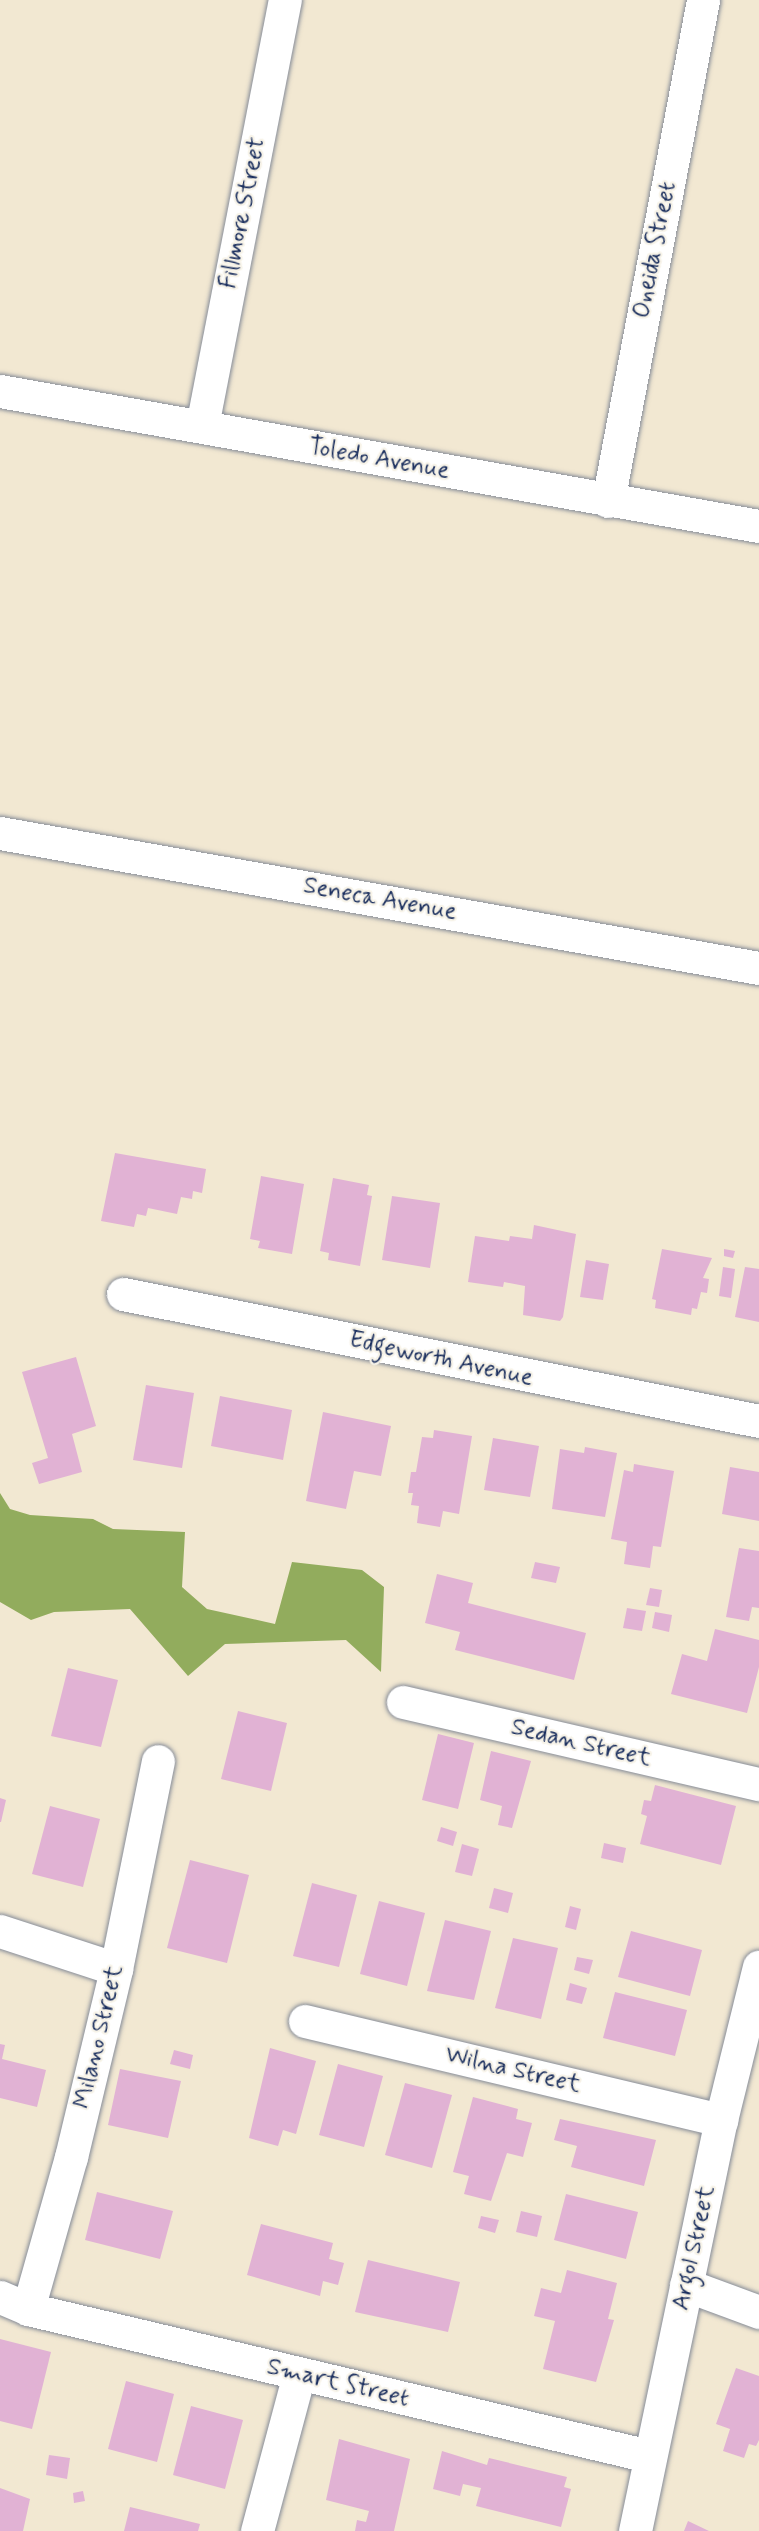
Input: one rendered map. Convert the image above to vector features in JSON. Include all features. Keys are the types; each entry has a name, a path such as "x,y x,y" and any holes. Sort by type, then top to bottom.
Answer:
{"street":[{"name":"Fillmore Street","path":"202,426 285,0"},
{"name":"Oneida Street","path":"608,501 703,0"},
{"name":"Toledo Avenue","path":"0,391 608,501 759,526"},
{"name":"Seneca Avenue","path":"0,833 759,968"},
{"name":"Edgeworth Avenue","path":"123,1294 759,1421"},
{"name":"Sedan Street","path":"403,1702 759,1784"},
{"name":"Milano Street","path":"14,2303 71,2157 116,1969 158,1761"},
{"path":"0,1931 116,1969"},
{"name":"Argol Street","path":"635,2531 721,2120 759,1967"},
{"name":"Wilna Street","path":"305,2020 721,2120"},
{"path":"686,2285 759,2312"},
{"name":"Smart Street","path":"14,2303 299,2374 649,2456"},
{"path":"257,2531 299,2374"}],"green space":[{"path":"0,1493 10,1509 30,1515 93,1519 113,1529 185,1532 182,1587 207,1609 275,1624 292,1562 362,1570 384,1587 381,1672 346,1640 225,1644 188,1676 130,1609 54,1612 31,1620 0,1602"}],"building":[{"path":"115,1153 206,1169 202,1193 193,1191 192,1199 181,1197 177,1214 148,1208 146,1216 137,1214 134,1227 101,1221"},
{"path":"261,1176 304,1184 292,1254 258,1248 260,1241 250,1239"},
{"path":"333,1178 369,1185 367,1195 372,1196 360,1266 328,1260 329,1253 320,1251"},
{"path":"392,1196 440,1203 430,1268 382,1260"},
{"path":"534,1225 576,1234 563,1317 560,1321 523,1315 525,1286 504,1282 503,1287 468,1282 475,1236 509,1241 510,1236 532,1239"},
{"path":"662,1249 712,1258 703,1278 709,1279 707,1293 701,1292 697,1309 692,1308 691,1315 655,1308 656,1300 652,1299"},
{"path":"724,1249 735,1251 733,1258 724,1256"},
{"path":"586,1260 609,1264 603,1300 580,1297"},
{"path":"723,1267 735,1269 731,1298 719,1296"},
{"path":"745,1267 759,1269 759,1322 735,1317"},
{"path":"76,1357 96,1426 72,1434 82,1472 39,1484 32,1463 48,1458 22,1372"},
{"path":"146,1385 194,1393 182,1468 133,1460"},
{"path":"220,1396 292,1410 283,1460 211,1446"},
{"path":"323,1412 391,1426 381,1476 354,1471 346,1509 306,1501"},
{"path":"434,1430 472,1436 459,1514 443,1511 440,1527 417,1523 419,1506 411,1505 413,1493 408,1493 411,1472 416,1472 422,1437 433,1438"},
{"path":"493,1438 539,1446 530,1497 484,1490"},
{"path":"585,1447 617,1453 605,1517 552,1509 560,1449 584,1453"},
{"path":"634,1464 674,1471 661,1547 653,1546 650,1568 624,1564 627,1542 611,1539 624,1470 633,1472"},
{"path":"730,1467 759,1472 759,1521 722,1514"},
{"path":"739,1548 759,1551 759,1608 752,1607 749,1621 726,1617"},
{"path":"535,1562 560,1567 556,1583 531,1578"},
{"path":"437,1574 473,1583 468,1603 586,1633 574,1680 455,1650 460,1632 425,1623"},
{"path":"650,1588 662,1590 659,1607 646,1605"},
{"path":"627,1608 646,1611 642,1631 623,1628"},
{"path":"655,1612 672,1615 669,1632 652,1628"},
{"path":"715,1629 759,1640 759,1667 747,1713 671,1694 682,1654 707,1661"},
{"path":"68,1668 118,1680 101,1747 51,1736"},
{"path":"238,1711 287,1723 271,1791 221,1779"},
{"path":"438,1734 474,1743 458,1809 422,1800"},
{"path":"491,1751 531,1761 512,1828 498,1825 502,1806 480,1800"},
{"path":"655,1785 736,1806 721,1865 640,1844 647,1816 641,1814 644,1800 651,1801"},
{"path":"0,1798 6,1800 1,1822 0,1822"},
{"path":"50,1806 100,1819 83,1887 32,1874"},
{"path":"441,1827 457,1832 453,1846 437,1841"},
{"path":"604,1843 626,1848 623,1863 601,1858"},
{"path":"462,1844 479,1849 472,1876 455,1872"},
{"path":"190,1860 249,1875 227,1963 167,1948"},
{"path":"312,1883 357,1895 339,1967 293,1956"},
{"path":"494,1888 513,1893 508,1913 489,1908"},
{"path":"379,1901 425,1913 407,1986 360,1974"},
{"path":"570,1906 581,1909 576,1930 565,1927"},
{"path":"445,1920 491,1931 474,2000 427,1991"},
{"path":"631,1931 702,1950 690,1996 618,1977"},
{"path":"513,1938 558,1948 541,2019 495,2008"},
{"path":"577,1957 593,1960 589,1974 574,1970"},
{"path":"570,1983 587,1988 582,2004 566,2000"},
{"path":"615,1992 687,2010 675,2056 603,2038"},
{"path":"0,2044 5,2045 2,2059 46,2070 37,2107 0,2098"},
{"path":"270,2048 316,2061 296,2134 283,2130 278,2146 249,2138"},
{"path":"174,2050 193,2055 190,2069 170,2064"},
{"path":"338,2064 383,2076 364,2147 319,2135"},
{"path":"120,2069 181,2081 168,2138 108,2125"},
{"path":"405,2083 452,2095 432,2168 385,2155"},
{"path":"473,2097 518,2109 516,2119 532,2123 523,2157 507,2153 491,2201 464,2194 469,2176 453,2172"},
{"path":"560,2119 656,2140 644,2186 571,2167 577,2146 554,2140"},
{"path":"97,2192 173,2211 160,2259 85,2240"},
{"path":"566,2194 638,2212 626,2259 554,2240"},
{"path":"521,2211 542,2216 537,2237 516,2232"},
{"path":"481,2216 499,2220 495,2233 478,2228"},
{"path":"261,2224 333,2243 329,2259 344,2263 338,2285 323,2281 320,2296 247,2275"},
{"path":"368,2260 460,2282 448,2332 355,2312"},
{"path":"567,2270 617,2283 608,2319 614,2320 596,2382 543,2369 555,2321 534,2316 541,2288 561,2293"},
{"path":"0,2339 51,2352 32,2429 0,2421"},
{"path":"736,2368 759,2376 759,2440 756,2446 749,2444 744,2458 723,2451 730,2429 716,2424"},
{"path":"126,2381 174,2394 157,2462 108,2449"},
{"path":"191,2406 243,2420 225,2489 173,2475"},
{"path":"339,2439 410,2459 394,2531 355,2531 357,2520 366,2522 369,2511 326,2500"},
{"path":"442,2451 487,2465 489,2458 567,2477 564,2487 571,2489 561,2527 476,2506 481,2488 463,2484 460,2496 433,2489"},
{"path":"49,2455 70,2458 67,2479 46,2475"},
{"path":"0,2488 30,2499 23,2531 0,2531"},
{"path":"83,2491 85,2501 74,2503 73,2493"},
{"path":"130,2507 200,2524 198,2531 124,2531"},
{"path":"688,2521 709,2531 684,2531"}]}
